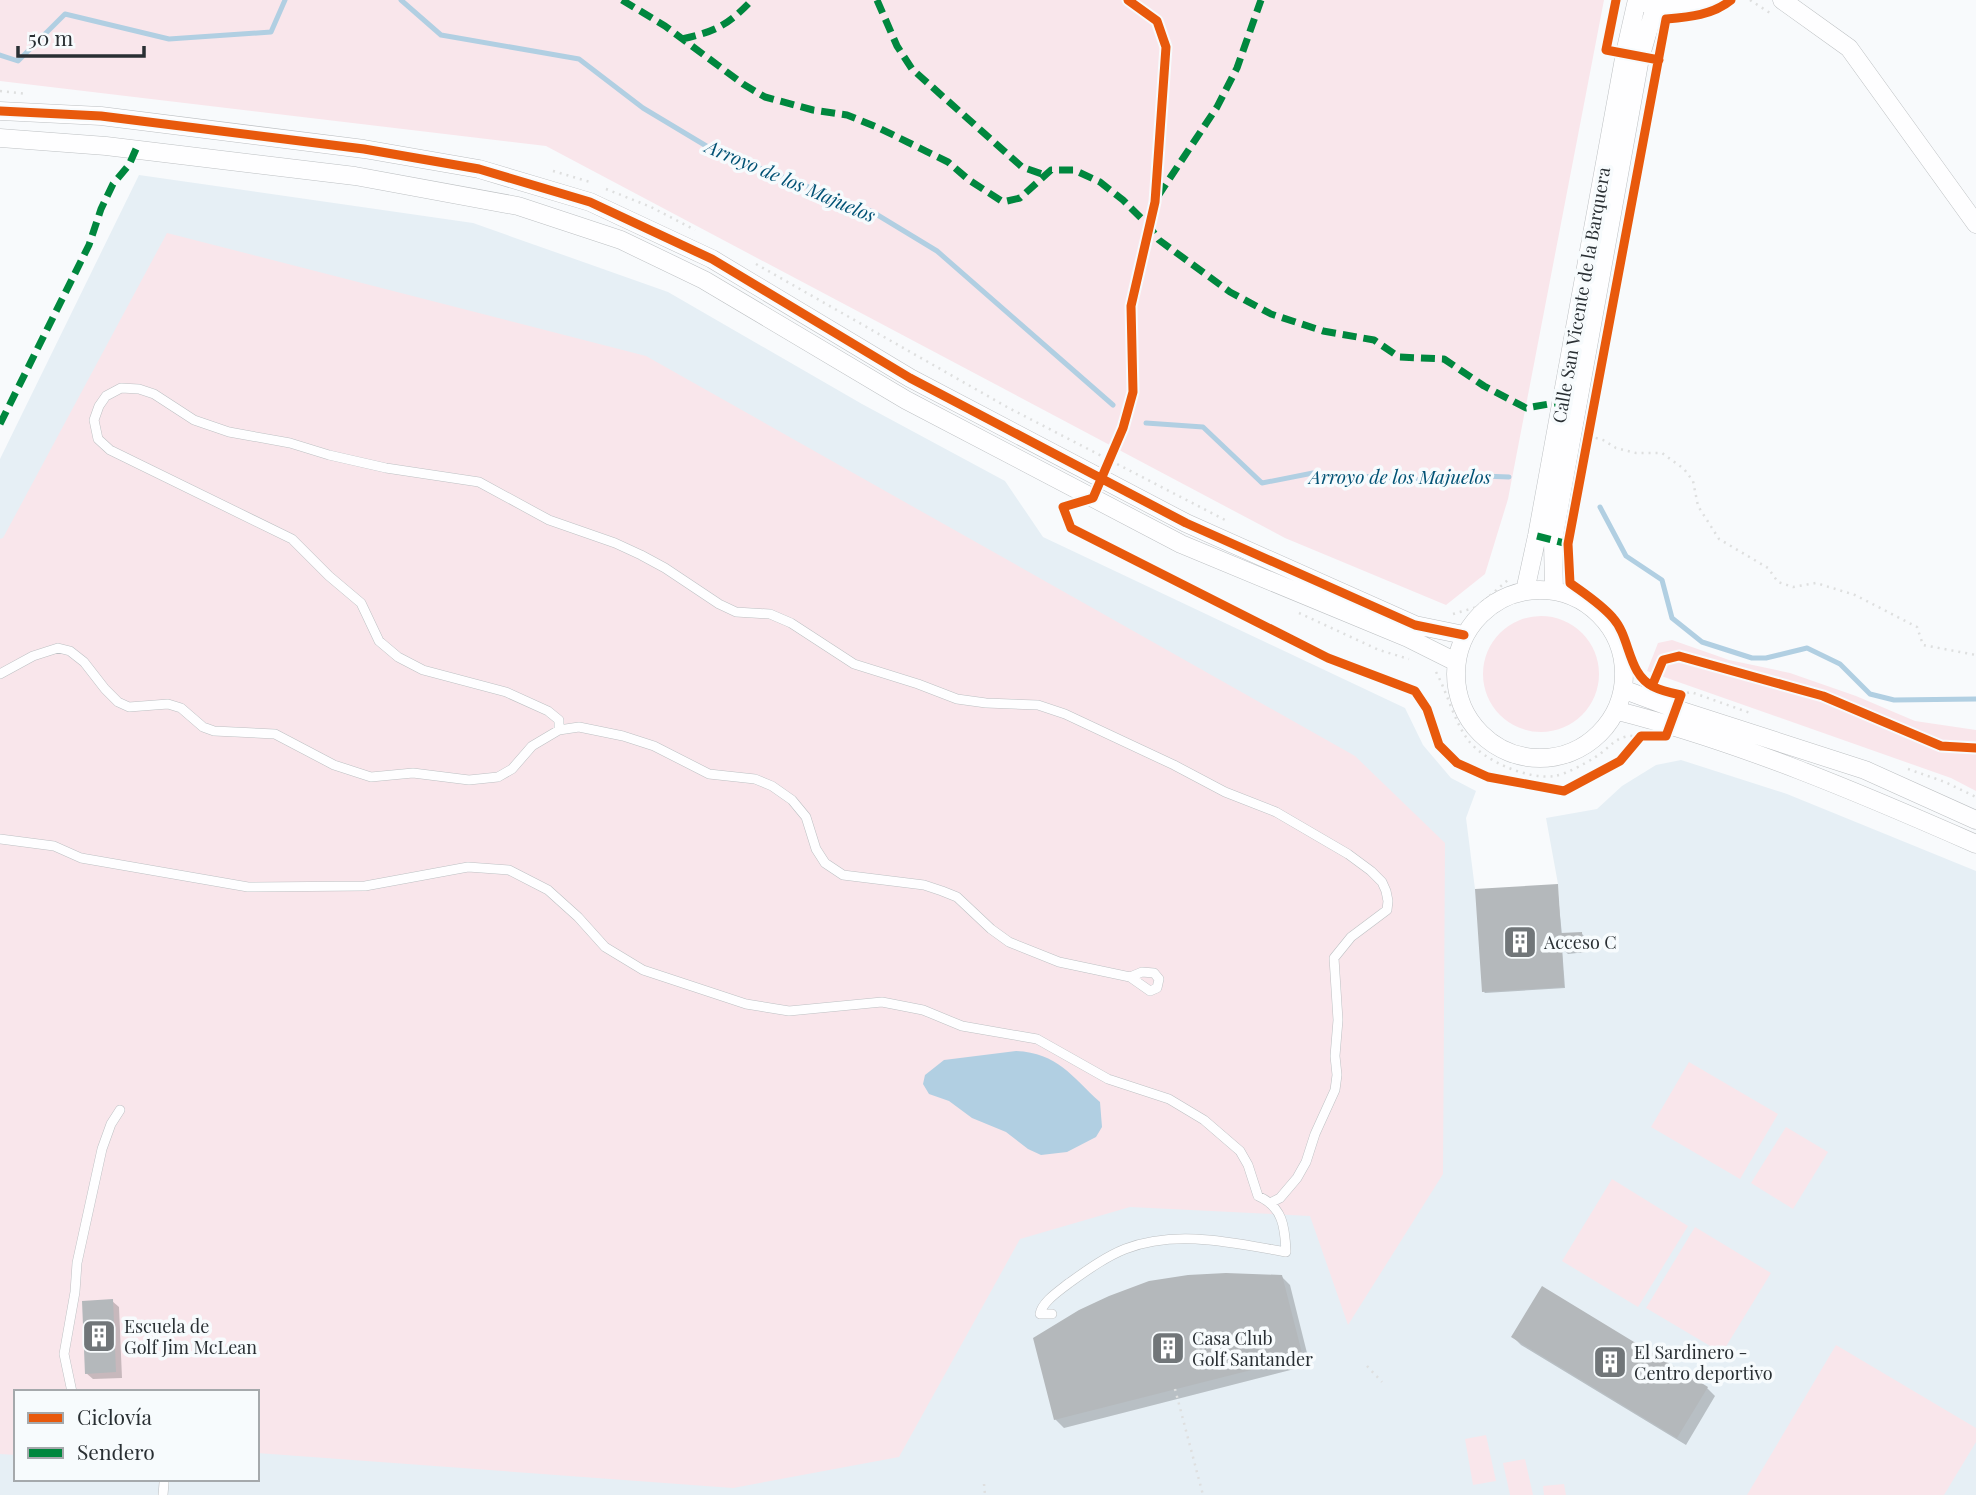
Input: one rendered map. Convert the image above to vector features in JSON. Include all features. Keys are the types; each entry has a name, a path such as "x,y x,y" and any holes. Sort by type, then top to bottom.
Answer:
{"street":[{"path":"1637,0 1655,7 1688,9 1717,0"},
{"name":"Calle San Vicente de la Barquera","path":"1525,591 1637,0"},
{"path":"1782,0 1849,48 1976,224"},
{"name":"Calle San Vicente de la Barquera","path":"1562,587 1553,541 1640,58 1655,7"},
{"path":"0,111 101,116 365,149 479,169 590,202 712,259 910,378 1186,523 1415,625 1464,635"},
{"path":"0,138 116,147 355,176 518,206 621,240 704,281 906,400 1181,544 1408,638 1456,662"},
{"path":"1562,587 1589,604 1612,627 1625,661 1625,690 1618,711 1604,731 1575,752 1541,760 1524,758 1499,749 1474,729 1459,701 1456,662 1464,635 1477,617 1499,600 1525,591 1562,587"},
{"path":"1625,690 1865,770 1976,820"},
{"path":"1618,711 1670,724 1859,794 1976,844"}],"lane":[{"path":"559,730 559,720 548,711 479,683 423,670 398,656 379,641 361,603 292,539 110,450 98,439 94,420 106,396 121,388 139,389 154,394 194,420 229,432 290,443 386,468 479,482 549,520 641,555 736,612 770,614 791,623 854,664 957,699 1038,705 1065,714 1204,782 1276,812 1348,854 1382,882 1388,901 1387,910 1351,937 1335,958 1338,1001 1335,1056 1338,1075 1335,1090 1297,1178 1280,1198 1272,1202"},
{"path":"0,674 46,650 58,648 70,651 84,662 105,690 118,702 129,707 167,704 181,708 203,727 214,731 275,734 334,765 371,777 413,774 469,780 498,777 512,769 532,746 559,730 579,727 623,736 654,746 709,774 755,779 772,786 792,800 806,817 816,849 825,863 843,875 925,885 942,891 957,897 1009,942 1059,962 1130,977"},
{"path":"0,839 54,846 81,858 248,887 365,886 468,867 509,870 548,890 578,917 605,947 643,970 746,1004 789,1011 882,1002 923,1010 962,1027 1037,1039 1108,1079 1169,1099 1204,1120 1240,1151 1248,1165 1258,1196 1272,1202 1284,1227 1286,1252 1225,1241 1193,1239 1158,1241 1124,1250 1090,1268 1056,1293 1041,1309 1041,1314 1052,1314"},
{"path":"72,1390 64,1354 75,1292 77,1263 102,1150 111,1124 120,1110"},
{"path":"163,1495 164,1483"}],"path":[{"path":"1649,113 1662,46"},
{"path":"1588,436 1636,453 1662,453 1684,469 1693,481 1698,506 1719,539 1768,568 1778,582 1793,586 1816,583 1855,595 1917,627 1923,645 1976,655"},
{"path":"1562,587 1594,600 1614,619 1626,640 1634,667 1643,677"},
{"path":"1296,612 1379,650 1412,660"},
{"path":"1652,686 1663,660 1679,656 1823,696 1941,746 1976,748"},
{"path":"1432,666 1468,739 1479,752 1522,773 1555,776 1594,758 1626,735 1640,736 1620,761 1564,790 1527,784"},
{"path":"1367,1366 1382,1382"},
{"path":"1175,1389 1203,1495"},
{"path":"984,1484 985,1495"}],"shaded area":[{"path":"0,0 1604,0 1508,499 1485,574 1446,605 1285,538 546,146 0,81"},
{"path":"139,175 473,223 668,292 862,404 1005,481 1043,537 1405,708 1423,745 1451,778 1476,791 1466,818 1475,889 1560,918 1558,884 1546,818 1597,809 1622,786 1656,765 1681,760 1787,794 1976,871 1976,1495 0,1495 0,459"},
{"path":"167,233 646,356 1355,756 1445,843 1443,1174 1348,1325 1310,1216 1130,1207 1020,1239 899,1457 733,1488 259,1453 259,1390 14,1390 14,1455 0,1454 0,539 3,538"},
{"path":"1541,616 1563,620 1582,633 1595,652 1599,674 1595,696 1582,715 1563,728 1541,732 1519,728 1500,715 1487,696 1483,674 1487,652 1500,633 1519,620"},
{"path":"1672,640 1729,660 1790,673 1856,696 1915,721 1976,730 1976,791 1951,778 1647,671 1658,643"},
{"path":"1689,1062 1778,1114 1740,1179 1651,1127"},
{"path":"1786,1127 1828,1152 1793,1209 1751,1183"},
{"path":"1612,1179 1688,1226 1638,1307 1562,1261"},
{"path":"1695,1227 1771,1273 1722,1353 1646,1308"},
{"path":"1836,1345 1976,1428 1976,1442 1944,1495 1747,1495"},
{"path":"1486,1435 1496,1481 1473,1485 1465,1439"},
{"path":"1525,1459 1533,1495 1510,1495 1503,1463"},
{"path":"1564,1484 1566,1495 1544,1495 1543,1486"}],"water":[{"path":"1016,1051 1043,1056 1063,1067 1100,1102 1102,1127 1096,1137 1067,1152 1041,1155 1028,1149 1006,1132 972,1118 949,1101 929,1094 923,1084 925,1075 944,1060"}],"building":[{"name":"Acceso C","path":"1558,884 1561,933 1582,932 1583,949 1562,951 1564,987 1482,992 1475,889"},
{"name":"Casa Club Golf Santander","path":"1226,1273 1282,1275 1303,1357 1054,1420 1033,1338 1079,1310 1149,1281"},
{"name":"El Sardinero - Centro deportivo","path":"1542,1286 1708,1387 1677,1438 1511,1337"},
{"name":"Escuela de Golf Jim McLean","path":"113,1299 116,1372 85,1374 82,1301"}],"waterway":[{"name":"Arroyo de los Majuelos","path":"0,55 18,61 65,14 169,39 271,32 285,0"},
{"name":"Arroyo de los Majuelos","path":"401,0 441,35 579,59 643,108 713,150 871,211 937,251 1113,405"},
{"name":"Arroyo de los Majuelos","path":"1146,423 1203,427 1262,483 1313,473 1420,480 1456,475 1509,477"},
{"name":"Arroyo de los Majuelos","path":"1600,507 1626,556 1662,580 1672,618 1702,642 1752,658 1766,658 1807,648 1840,664 1870,694 1894,700 1976,699"}],"marked path":[{"path":"622,0 665,26 743,84 765,97 813,110 847,115 879,128 948,162 969,180 1003,202 1020,198 1051,170 1074,170 1100,182 1123,200 1159,240 1230,292 1271,314 1323,331 1374,340 1399,357 1444,359 1484,386 1526,408 1561,402"},
{"path":"682,39 720,26 752,0"},
{"path":"877,0 897,46 912,69 1022,167 1045,175"},
{"path":"1158,196 1217,107 1237,68 1261,0"},
{"path":"0,424 89,245 113,184 129,165 136,149"},
{"path":"1537,536 1568,544"}],"cycle path":[{"path":"1128,0 1157,21 1166,47 1155,202 1131,306 1133,392 1123,428 1093,498 1063,507 1071,528 1328,658 1415,691 1427,709 1439,745 1457,763 1488,777 1564,791 1620,761 1641,736 1666,736 1681,695 1667,692 1645,681 1634,665 1619,626 1613,618 1570,583 1568,544 1666,19 1709,12 1731,0"},
{"path":"1616,0 1606,50 1659,60"},
{"path":"0,111 101,116 364,149 479,169 590,202 712,259 910,378 1186,523 1415,625 1464,635"},
{"path":"1652,686 1663,660 1679,656 1823,696 1941,746 1976,748"}],"place":[{"name":"Acceso C","path":"1520,942"},
{"name":"Escuela de Golf Jim McLean","path":"99,1336"},
{"name":"Casa Club Golf Santander","path":"1168,1348"},
{"name":"El Sardinero - Centro deportivo","path":"1610,1362"}]}
